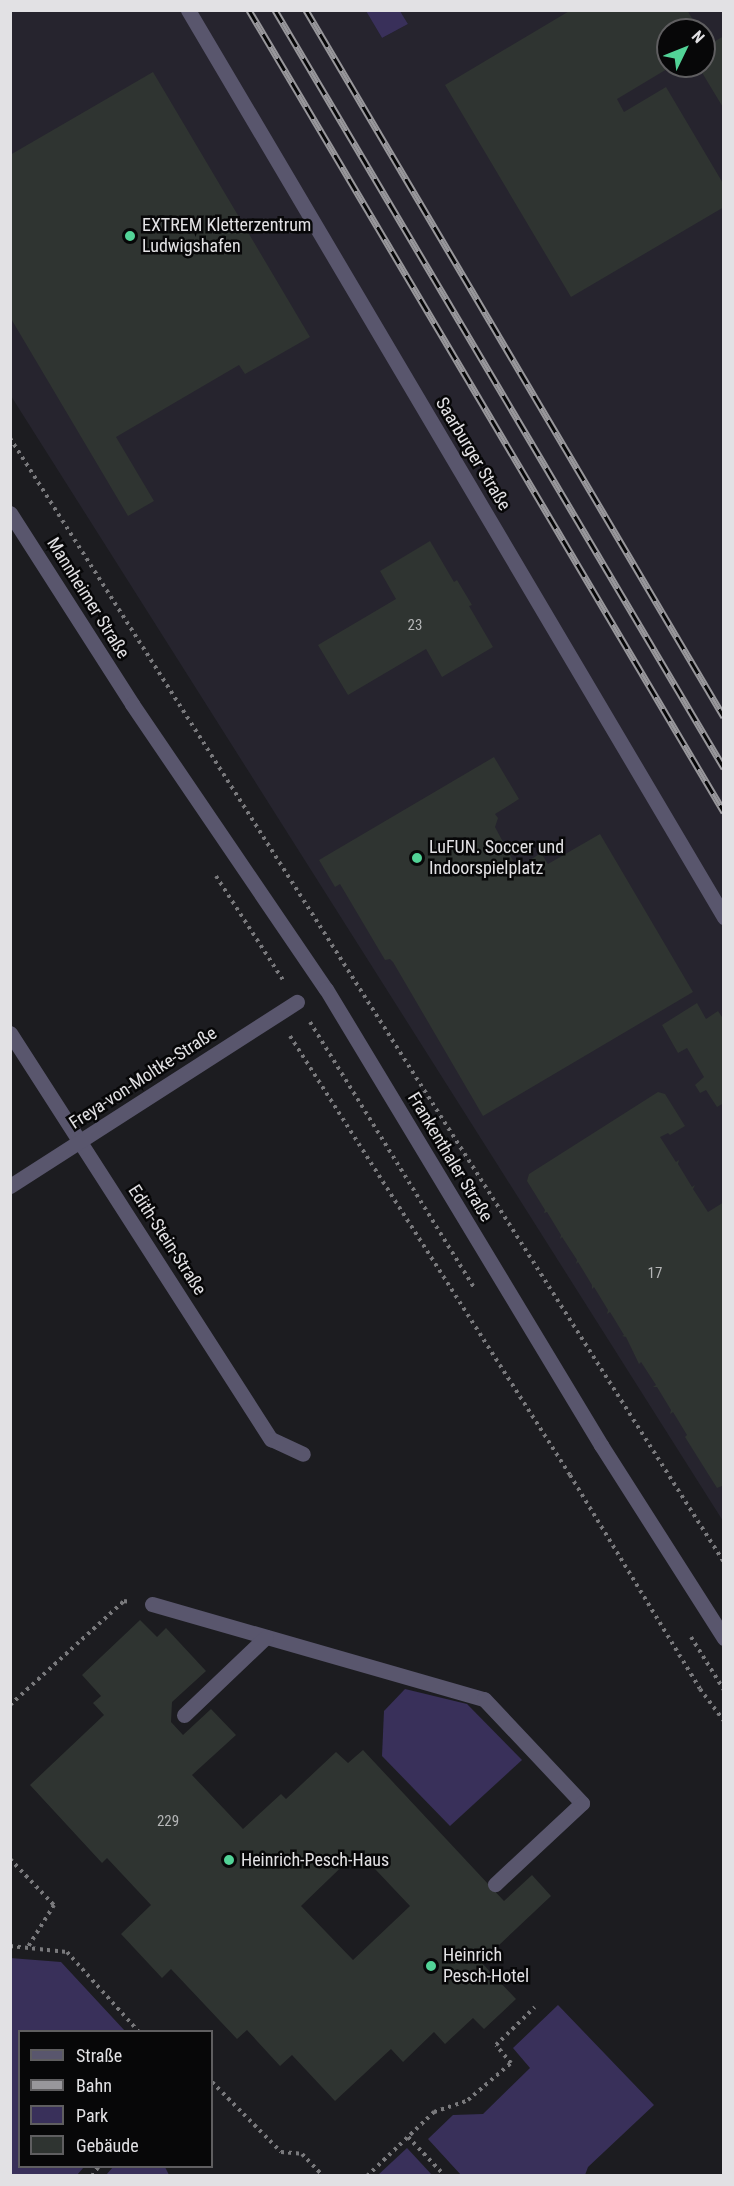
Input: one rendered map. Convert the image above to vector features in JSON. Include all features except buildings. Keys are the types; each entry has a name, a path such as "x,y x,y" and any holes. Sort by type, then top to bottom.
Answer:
{"street":[{"name":"Saarburger Straße","path":"188,10 723,917"},
{"name":"Mannheimer Straße","path":"10,513 132,704"},
{"name":"Frankenthaler Straße","path":"132,704 326,989 602,1445 723,1638"},
{"name":"Freya-von-Moltke-Straße","path":"10,1186 297,1002"},
{"name":"Edith-Stein-Straße","path":"10,1033 271,1439 303,1454"},
{"path":"152,1604 484,1699 582,1803 495,1884"},
{"path":"184,1715 267,1637"}],"path":[{"path":"10,438 723,1562"},
{"path":"297,1002 286,1030 570,1475 700,1689 723,1722"},
{"path":"10,1705 124,1601 152,1604"},
{"path":"10,1859 54,1905 28,1947"},
{"path":"10,1946 67,1952 138,2030"},
{"path":"368,2175 435,2112 468,2100 511,2062 495,2045 535,2007"},
{"path":"213,2083 281,2152 302,2154 323,2175"},
{"path":"408,2137 445,2175"}],"shaded area":[{"path":"11,11 366,11 382,38 408,24 400,11 723,11 723,1521 11,396"}],"green space":[{"path":"366,11 400,11 408,24 382,38"},
{"path":"405,1689 467,1704 522,1760 450,1826 382,1756 384,1711"},
{"path":"10,1958 61,1962 124,2030 18,2030 18,2168 83,2168 77,2175 11,2175"},
{"path":"558,2005 654,2105 588,2167 585,2175 461,2175 428,2139 453,2115 483,2114 530,2068 513,2048"},
{"path":"407,2148 432,2175 378,2175"},
{"path":"112,2168 166,2168 169,2175 106,2175"}],"railway":[{"path":"249,10 724,812"},
{"path":"275,10 724,768"},
{"path":"306,10 724,717"}],"place":[{"name":"EXTREM Kletterzentrum Ludwigshafen","path":"130,236"},
{"name":"LuFUN. Soccer und Indoorspielplatz","path":"417,858"},
{"name":"Heinrich-Pesch-Haus","path":"229,1860"},
{"name":"Heinrich Pesch-Hotel","path":"431,1966"}]}
